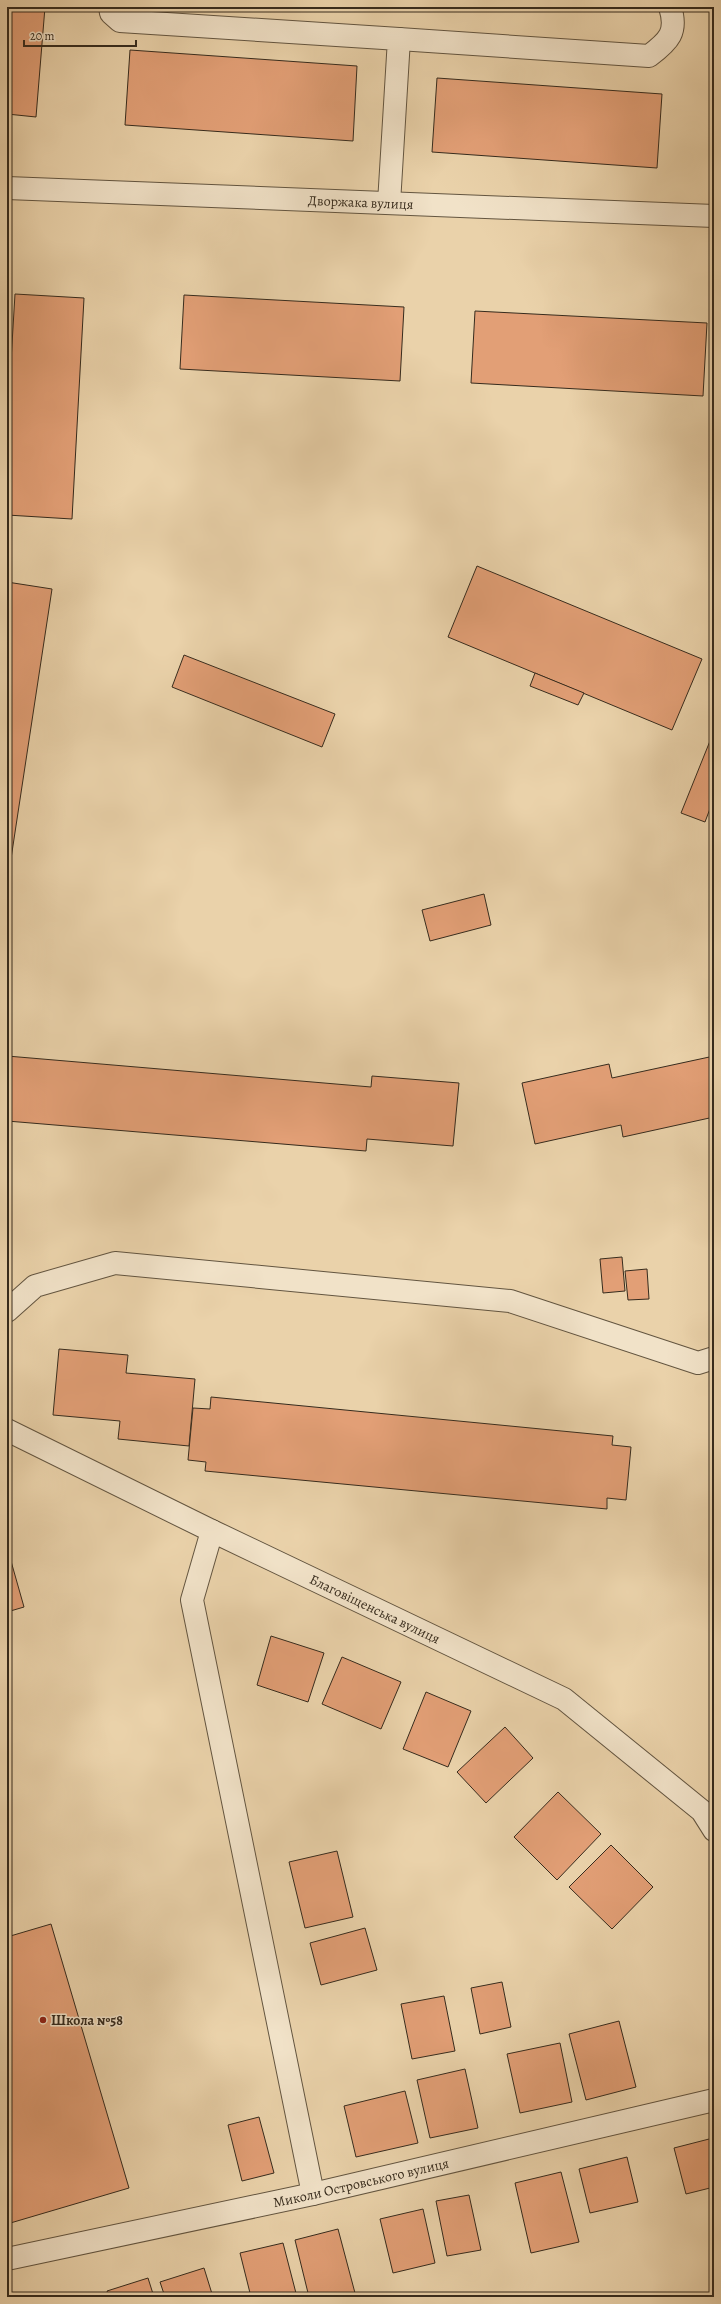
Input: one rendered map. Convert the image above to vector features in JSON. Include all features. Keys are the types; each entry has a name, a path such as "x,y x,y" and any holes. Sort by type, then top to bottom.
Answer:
{"street":[{"path":"110,7 111,13 120,21 649,56 667,42 675,22 670,7"},
{"path":"389,203 399,39"},
{"name":"Дворжака вулиця","path":"7,188 714,216"},
{"path":"7,1312 35,1286 115,1263 510,1301 698,1363 714,1358"},
{"name":"Благовіщенська вулиця","path":"7,1430 212,1531 564,1698 702,1811 714,1830"},
{"path":"212,1531 192,1600 313,2194"},
{"name":"Миколи Островського вулиця","path":"7,2259 313,2194 714,2100"}],"building":[{"path":"7,7 45,7 36,117 7,114"},
{"path":"130,50 357,66 353,141 125,125"},
{"path":"437,78 662,94 657,168 432,152"},
{"path":"15,294 84,298 72,519 7,515 7,428"},
{"path":"184,295 404,307 400,381 180,369"},
{"path":"475,311 707,323 703,396 471,383"},
{"path":"477,566 702,659 672,730 448,637"},
{"path":"7,582 52,589 7,885"},
{"path":"184,655 335,714 322,747 172,687"},
{"path":"535,673 584,693 578,705 530,686"},
{"path":"712,736 714,737 714,798 705,822 681,813"},
{"path":"484,894 491,925 430,941 422,910"},
{"path":"7,1056 371,1087 372,1076 459,1083 453,1146 367,1139 366,1151 7,1121"},
{"path":"714,1056 714,1117 623,1137 621,1125 535,1144 522,1083 609,1064 612,1078"},
{"path":"622,1257 625,1291 603,1293 600,1259"},
{"path":"647,1269 649,1299 628,1300 625,1271"},
{"path":"59,1349 128,1355 126,1373 195,1379 189,1446 118,1439 120,1421 53,1415"},
{"path":"211,1397 613,1436 612,1445 631,1447 626,1500 607,1498 607,1509 205,1471 206,1462 188,1460 193,1408 210,1409"},
{"path":"7,1547 24,1607 7,1612"},
{"path":"271,1636 324,1653 308,1702 257,1685"},
{"path":"342,1657 401,1682 381,1729 322,1704"},
{"path":"426,1692 471,1711 448,1767 403,1749"},
{"path":"505,1727 533,1758 486,1803 457,1772"},
{"path":"558,1792 601,1834 557,1880 514,1837"},
{"path":"611,1845 653,1887 612,1929 569,1887"},
{"path":"337,1851 353,1917 305,1928 289,1862"},
{"path":"7,1888 10,1898 7,1898"},
{"name":"Школа №58","path":"51,1924 129,2188 7,2224 7,2110 9,2110 7,2102 7,1937"},
{"path":"365,1928 377,1970 321,1985 310,1943"},
{"path":"502,1982 511,2027 480,2034 471,1988"},
{"path":"444,1996 455,2051 412,2059 401,2004"},
{"path":"619,2021 636,2087 586,2100 569,2034"},
{"path":"560,2043 572,2102 520,2113 507,2054"},
{"path":"465,2069 478,2128 430,2138 417,2080"},
{"path":"405,2091 418,2143 356,2157 344,2106"},
{"path":"259,2117 274,2173 242,2181 228,2125"},
{"path":"713,2138 714,2187 686,2194 674,2148"},
{"path":"627,2157 638,2202 590,2213 579,2169"},
{"path":"561,2172 579,2242 531,2253 515,2183"},
{"path":"469,2195 481,2250 447,2256 436,2201"},
{"path":"423,2209 435,2263 393,2273 380,2219"},
{"path":"338,2229 355,2293 342,2297 309,2297 295,2240"},
{"path":"283,2243 297,2297 251,2297 240,2253"},
{"path":"204,2268 213,2297 165,2297 160,2282"},
{"path":"148,2278 154,2297 109,2297 107,2291"}],"place":[{"name":"Школа №58","path":"43,2020"}]}
